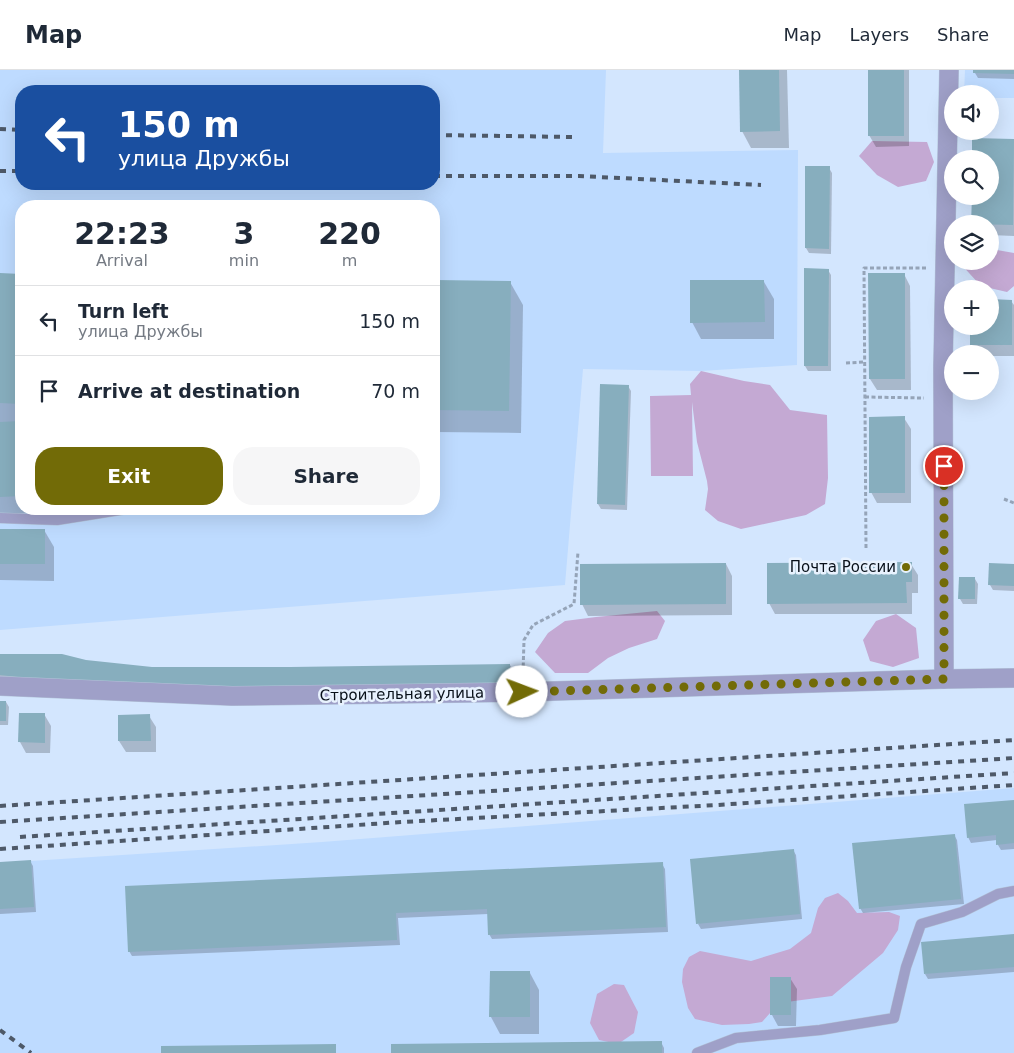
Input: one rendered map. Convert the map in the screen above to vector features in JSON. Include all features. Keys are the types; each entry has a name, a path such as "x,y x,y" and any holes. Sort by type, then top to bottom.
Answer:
{"street":[{"path":"946,215 949,70"},
{"path":"944,345 945,270"},
{"path":"944,400 944,679"},
{"name":"Строительная улица","path":"0,686 232,696 522,692 1014,678"}],"lane":[{"path":"0,518 57,520 88,515"},
{"path":"697,1053 736,1038 820,1030 894,1018 906,967 921,924 962,912 998,894 1014,891"}],"path":[{"path":"866,548 864,268 944,268"},
{"path":"846,363 865,362"},
{"path":"865,397 944,398"},
{"path":"1004,499 1014,503"},
{"path":"522,692 524,640 533,625 574,604 578,552"}],"shaded area":[{"path":"0,70 606,70 603,153 798,150 797,365 701,371 583,369 565,585 0,630"},
{"path":"965,70 1014,70 1014,98 999,98 999,85 964,85"},
{"path":"872,141 927,142 934,162 926,181 898,187 877,175 859,156"},
{"path":"999,250 1014,253 1014,286 1007,292 999,290 999,280 975,280 966,270 999,270"},
{"path":"701,371 770,385 790,410 827,415 828,478 825,504 806,515 741,529 718,521 705,510 708,489 697,442 692,402 693,476 651,476 650,396 691,395 690,384"},
{"path":"657,611 665,621 657,639 629,648 608,658 588,673 555,673 535,652 548,633 565,621"},
{"path":"896,614 916,628 919,658 893,667 870,661 863,640 876,621"},
{"path":"1014,788 1014,1053 0,1053 0,863 322,842"},
{"path":"838,893 848,901 857,913 889,912 900,916 898,930 883,953 832,996 779,1003 762,1022 722,1025 695,1019 688,1008 682,982 683,969 689,957 700,951 751,961 790,949 811,933 818,908 825,898"},
{"path":"614,984 624,985 638,1012 634,1033 618,1044 599,1040 590,1023 597,994"}],"building":[{"path":"739,70 779,70 780,131 740,132"},
{"path":"868,70 904,70 904,136 868,136"},
{"path":"973,70 1014,70 1014,74 973,73"},
{"path":"1014,139 1013,225 999,225 999,215 971,215 972,205 999,205 999,150 972,150 972,140"},
{"path":"805,166 830,166 829,249 805,248"},
{"path":"804,268 829,269 828,366 804,366"},
{"path":"0,273 15,274 15,404 0,403"},
{"path":"868,273 905,273 905,379 869,379"},
{"path":"440,280 511,281 509,411 440,410"},
{"path":"690,280 764,280 765,322 690,323"},
{"path":"999,299 1012,300 1012,345 970,345 970,335 999,335"},
{"path":"600,384 629,385 625,505 597,504"},
{"path":"905,416 905,493 869,493 869,417"},
{"path":"15,421 15,496 0,497 0,422"},
{"path":"0,529 45,529 45,564 0,564"},
{"path":"912,562 912,582 906,582 907,603 767,604 767,563"},
{"path":"726,563 726,604 580,605 580,564"},
{"path":"989,563 1014,564 1014,586 988,585"},
{"path":"959,577 975,577 975,599 958,599"},
{"path":"0,654 62,654 86,660 152,667 510,664 510,687 116,688 0,675"},
{"path":"0,701 6,701 6,721 0,721"},
{"path":"19,713 45,713 45,743 18,742"},
{"path":"150,714 151,741 118,741 118,715"},
{"path":"1014,800 1014,843 996,845 996,835 967,838 964,804"},
{"path":"955,834 961,899 859,909 852,843"},
{"path":"794,849 800,914 696,924 690,859"},
{"path":"31,860 34,907 0,909 0,862"},
{"path":"663,862 666,927 488,935 487,909 396,913 397,940 128,952 125,886"},
{"path":"1014,934 1014,967 924,974 921,942"},
{"path":"490,971 530,971 530,1017 489,1017"},
{"path":"770,977 791,977 791,1015 770,1015"},
{"path":"662,1041 662,1053 391,1053 391,1044"},
{"path":"336,1044 336,1053 161,1053 161,1046"}],"railway":[{"path":"0,129 15,130"},
{"path":"440,135 574,137"},
{"path":"0,171 15,171"},
{"path":"440,176 579,176 761,185"},
{"path":"0,806 1014,740"},
{"path":"0,822 1014,758"},
{"path":"20,837 1014,773"},
{"path":"0,849 402,822 717,805 1014,785"},
{"path":"0,1030 31,1053"}],"place":[{"name":"Почта России","path":"906,567"}],"route":[{"path":"522,692 944,679 944,466"}]}
